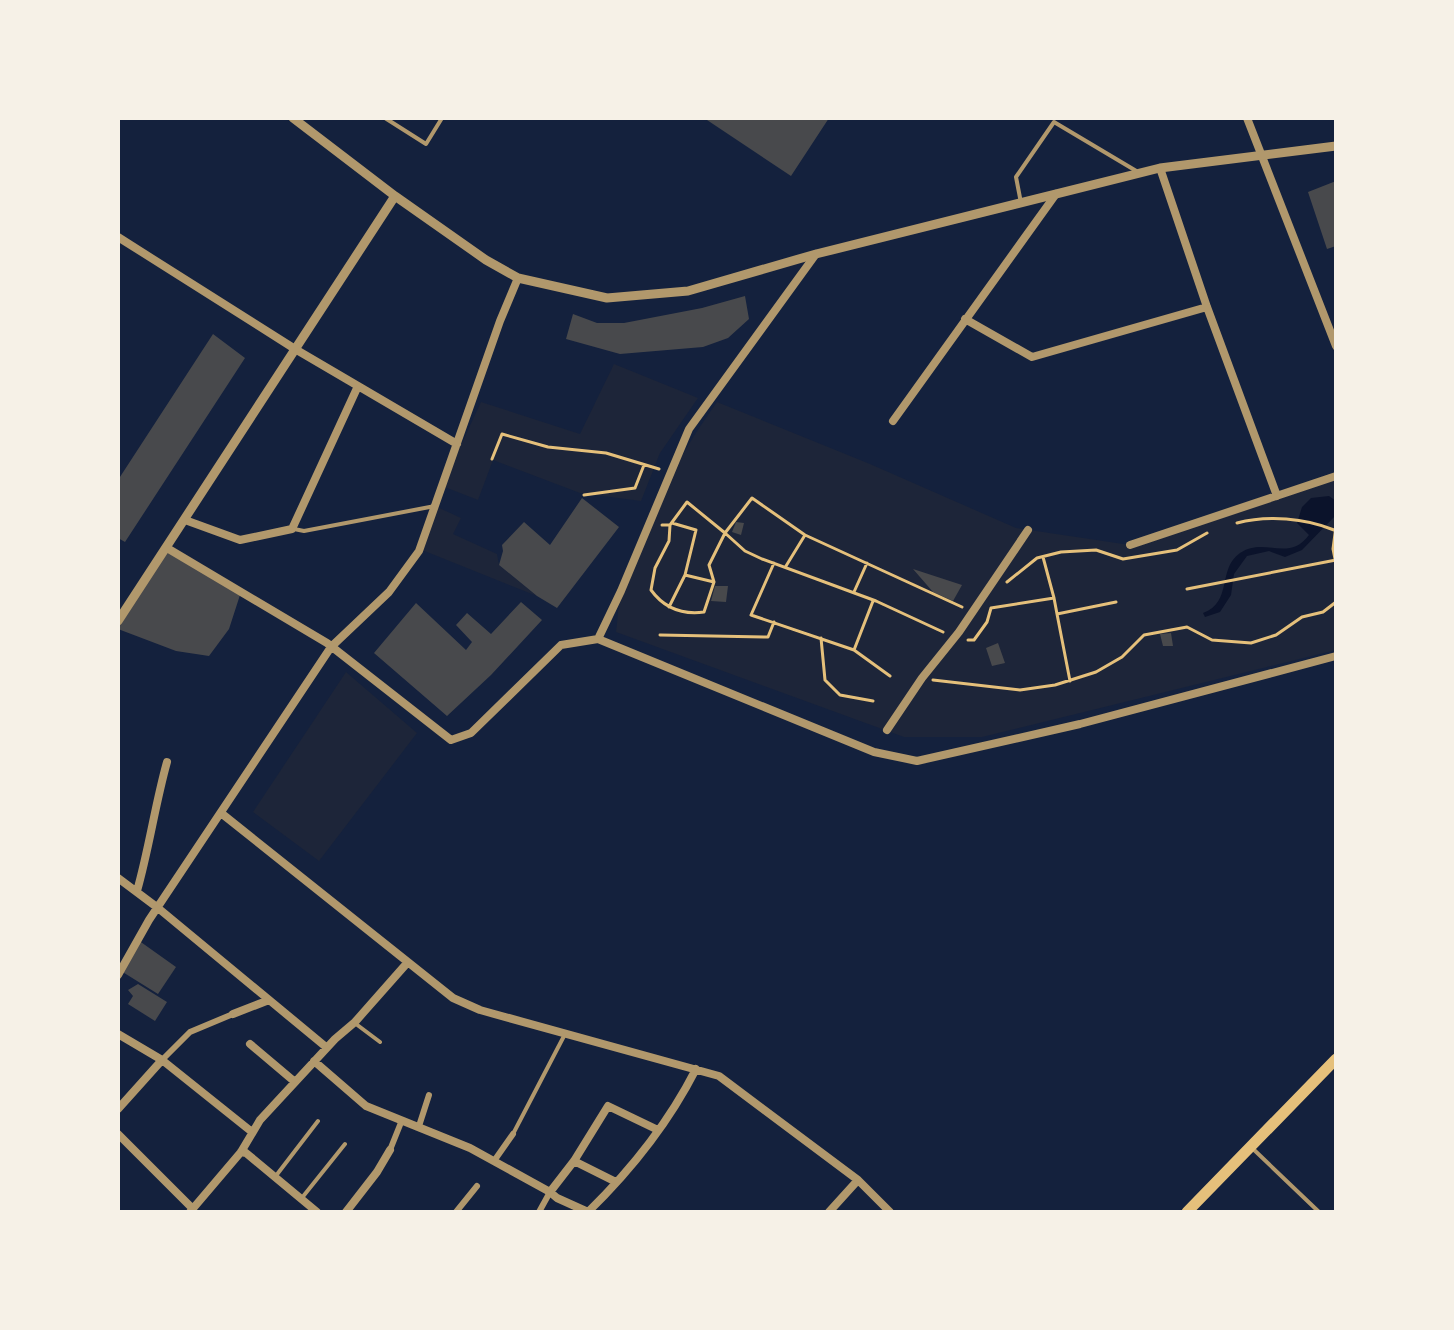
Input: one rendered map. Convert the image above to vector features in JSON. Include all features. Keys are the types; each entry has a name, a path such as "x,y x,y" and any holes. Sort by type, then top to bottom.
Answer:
{"main road":[{"path":"1187,1212 1336,1059"}],"street":[{"path":"1247,118 1336,346"},
{"path":"299,120 395,196 486,260 518,278 607,298 636,298 688,291 816,254 1160,168 1336,146"},
{"path":"1160,168 1207,307 1277,496"},
{"path":"893,421 1056,194"},
{"path":"118,621 395,196"},
{"path":"118,237 295,349 457,444"},
{"path":"598,639 689,429 816,254"},
{"path":"118,975 158,908 331,647 389,592 419,551 518,278"},
{"path":"965,319 1032,357 1207,307"},
{"path":"185,520 240,540 292,529 358,386"},
{"path":"1130,545 1336,476"},
{"path":"887,730 922,678 955,638 1028,530"},
{"path":"167,548 331,647 451,740 471,733 561,645 598,639 874,752 917,761 1080,724 1336,656"},
{"path":"137,891 167,762"},
{"path":"221,813 453,998 480,1010 719,1076 858,1180 890,1212"},
{"path":"118,878 326,1047"},
{"path":"118,1134 191,1210 241,1152 260,1120 408,962"},
{"path":"118,1109 190,1032 269,1000"},
{"path":"118,1034 162,1060 252,1132"},
{"path":"250,1044 295,1082"},
{"path":"314,1061 366,1106 419,1126 494,1161 557,1198 588,1212 658,1130 679,1102 696,1069"},
{"path":"419,1126 429,1095"},
{"path":"539,1212 608,1106 658,1130"},
{"path":"346,1212 377,1172 402,1120"},
{"path":"494,1161 513,1134"},
{"path":"241,1152 317,1212"},
{"path":"574,1161 616,1182"},
{"path":"829,1212 858,1180"},
{"path":"456,1212 477,1186"}],"lane":[{"path":"385,118 426,144 442,118"},
{"path":"1021,203 1016,177 1054,122 1140,173"},
{"path":"292,529 304,531 435,506"},
{"path":"355,1022 380,1042"},
{"path":"513,1134 565,1033"},
{"path":"275,1177 318,1121"},
{"path":"301,1199 345,1144"},
{"path":"1251,1147 1319,1212"}],"path":[{"path":"492,459 502,434 548,447 606,453 668,473"},
{"path":"584,495 635,488 644,464"},
{"path":"973,611 805,535 752,498 725,533 709,565 714,582 704,612 688,614 668,607 661,604 651,590 655,568 669,541 671,524 687,502 725,533 745,551 874,600 958,641 974,640 987,622 991,608 1054,598"},
{"path":"1187,589 1336,561 1335,528 1297,520"},
{"path":"647,525 671,524 696,530 685,575 668,607"},
{"path":"786,568 805,535"},
{"path":"1043,557 1070,681"},
{"path":"774,563 751,615 854,650 890,676"},
{"path":"853,593 867,563"},
{"path":"685,575 714,582"},
{"path":"854,650 874,600"},
{"path":"1057,614 1116,602"},
{"path":"922,678 1020,690 1070,681 1096,672 1122,657 1144,635 1187,627 1212,640 1251,643 1276,635 1302,617 1323,612 1336,602"},
{"path":"660,635 768,637 774,622"},
{"path":"821,638 825,680 840,695 873,701"}],"shaded area":[{"path":"614,364 698,398 660,453 641,501 580,493 493,460 478,500 442,486 481,402 580,434"},
{"path":"717,402 1016,528 1130,545 1336,476 1336,650 982,737 904,737 616,632 621,594 650,516 675,468"},
{"path":"1329,496 1336,501 1336,515 1302,550 1285,557 1269,551 1247,556 1234,574 1231,595 1220,612 1205,617 1203,613 1218,601 1229,568 1240,553 1249,548 1285,549 1301,543 1309,535 1297,523 1302,507 1311,498"},
{"path":"435,506 461,518 453,534 497,554 499,565 537,596 422,550"},
{"path":"346,672 417,733 319,861 253,812"}],"building":[{"path":"704,118 829,118 791,176"},
{"path":"1336,181 1336,246 1327,249 1308,192"},
{"path":"745,296 749,319 728,338 703,347 620,354 566,339 573,314 597,323 624,323"},
{"path":"213,334 245,358 125,542 118,538 118,480"},
{"path":"582,498 619,527 557,608 499,565 502,545 524,522 550,545"},
{"path":"736,522 744,523 741,535 732,532"},
{"path":"167,548 240,595 229,629 209,656 176,651 118,629 118,621"},
{"path":"913,569 962,585 953,601 933,592"},
{"path":"715,586 728,586 726,602 711,601"},
{"path":"521,602 542,620 491,675 447,716 374,653 416,603 466,650 472,642 456,625 467,613 491,634"},
{"path":"1171,633 1173,646 1163,646 1160,634"},
{"path":"998,643 1005,663 992,666 986,648"},
{"path":"138,940 176,967 158,994 121,971"},
{"path":"138,984 167,1002 155,1021 128,1004 133,996 128,990"}]}
